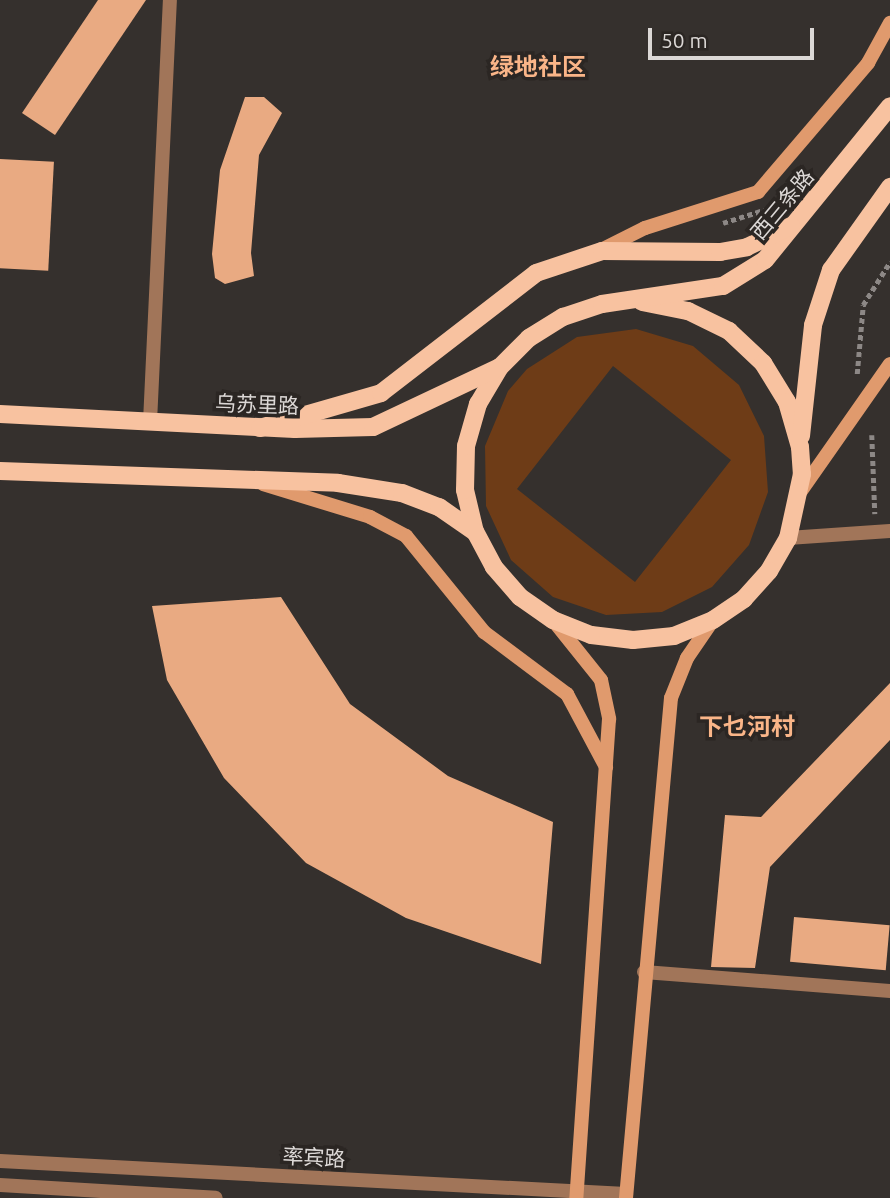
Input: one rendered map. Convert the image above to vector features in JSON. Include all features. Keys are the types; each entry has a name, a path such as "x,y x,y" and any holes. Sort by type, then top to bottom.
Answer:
{"main road":[{"path":"591,255 645,228 716,209 758,192 868,63 890,23"},
{"name":"西三条路","path":"642,302 723,286 765,260 890,106"},
{"path":"800,447 787,402 755,355 729,331 688,310 642,302 602,304 563,317 528,338 500,367 478,404 466,446 465,490 475,532 494,567 520,597 553,620 591,635 633,640 674,636 713,620 744,599 769,571 788,538 800,493 800,447 813,325 831,270 890,187"},
{"path":"260,428 381,393 536,273 602,251 720,253 747,247 797,223"},
{"path":"800,493 890,364"},
{"name":"乌苏里路","path":"0,414 260,428 373,427 500,367"},
{"path":"0,471 338,483 402,493 439,507 475,532"},
{"path":"252,481 370,517 406,536 484,632 567,694 607,770"},
{"path":"553,620 601,680 609,719 577,1195"},
{"path":"626,1196 644,972 671,698 687,658 713,620"}],"street":[{"path":"150,422 170,0"},
{"path":"788,538 890,531"},
{"path":"644,972 890,991"},
{"name":"率宾路","path":"0,1161 626,1196"},
{"path":"0,1185 216,1198"}],"path":[{"path":"856,374 863,306 890,262"},
{"path":"872,435 875,514"}],"shaded area":[{"path":"636,329 693,346 739,385 764,436 768,492 749,545 712,587 662,612 606,615 553,597 511,560 486,506 485,446 508,391 527,369 577,337","holes":["613,366 731,460 635,582 517,489"]}],"building":[{"path":"98,0 146,0 55,135 22,113"},
{"path":"245,97 264,97 282,113 259,155 251,253 254,276 225,284 215,278 212,254 220,170"},
{"path":"0,159 54,162 48,271 0,268"},
{"path":"281,597 350,704 448,776 553,822 541,964 406,918 306,863 224,778 167,680 152,606"},
{"path":"890,683 890,740 770,867 755,968 711,967 725,815 761,817"},
{"path":"794,917 890,925 886,970 790,962"}],"district":[{"name":"绿地社区","path":"538,67"},
{"name":"下乜河村","path":"747,727"}]}
